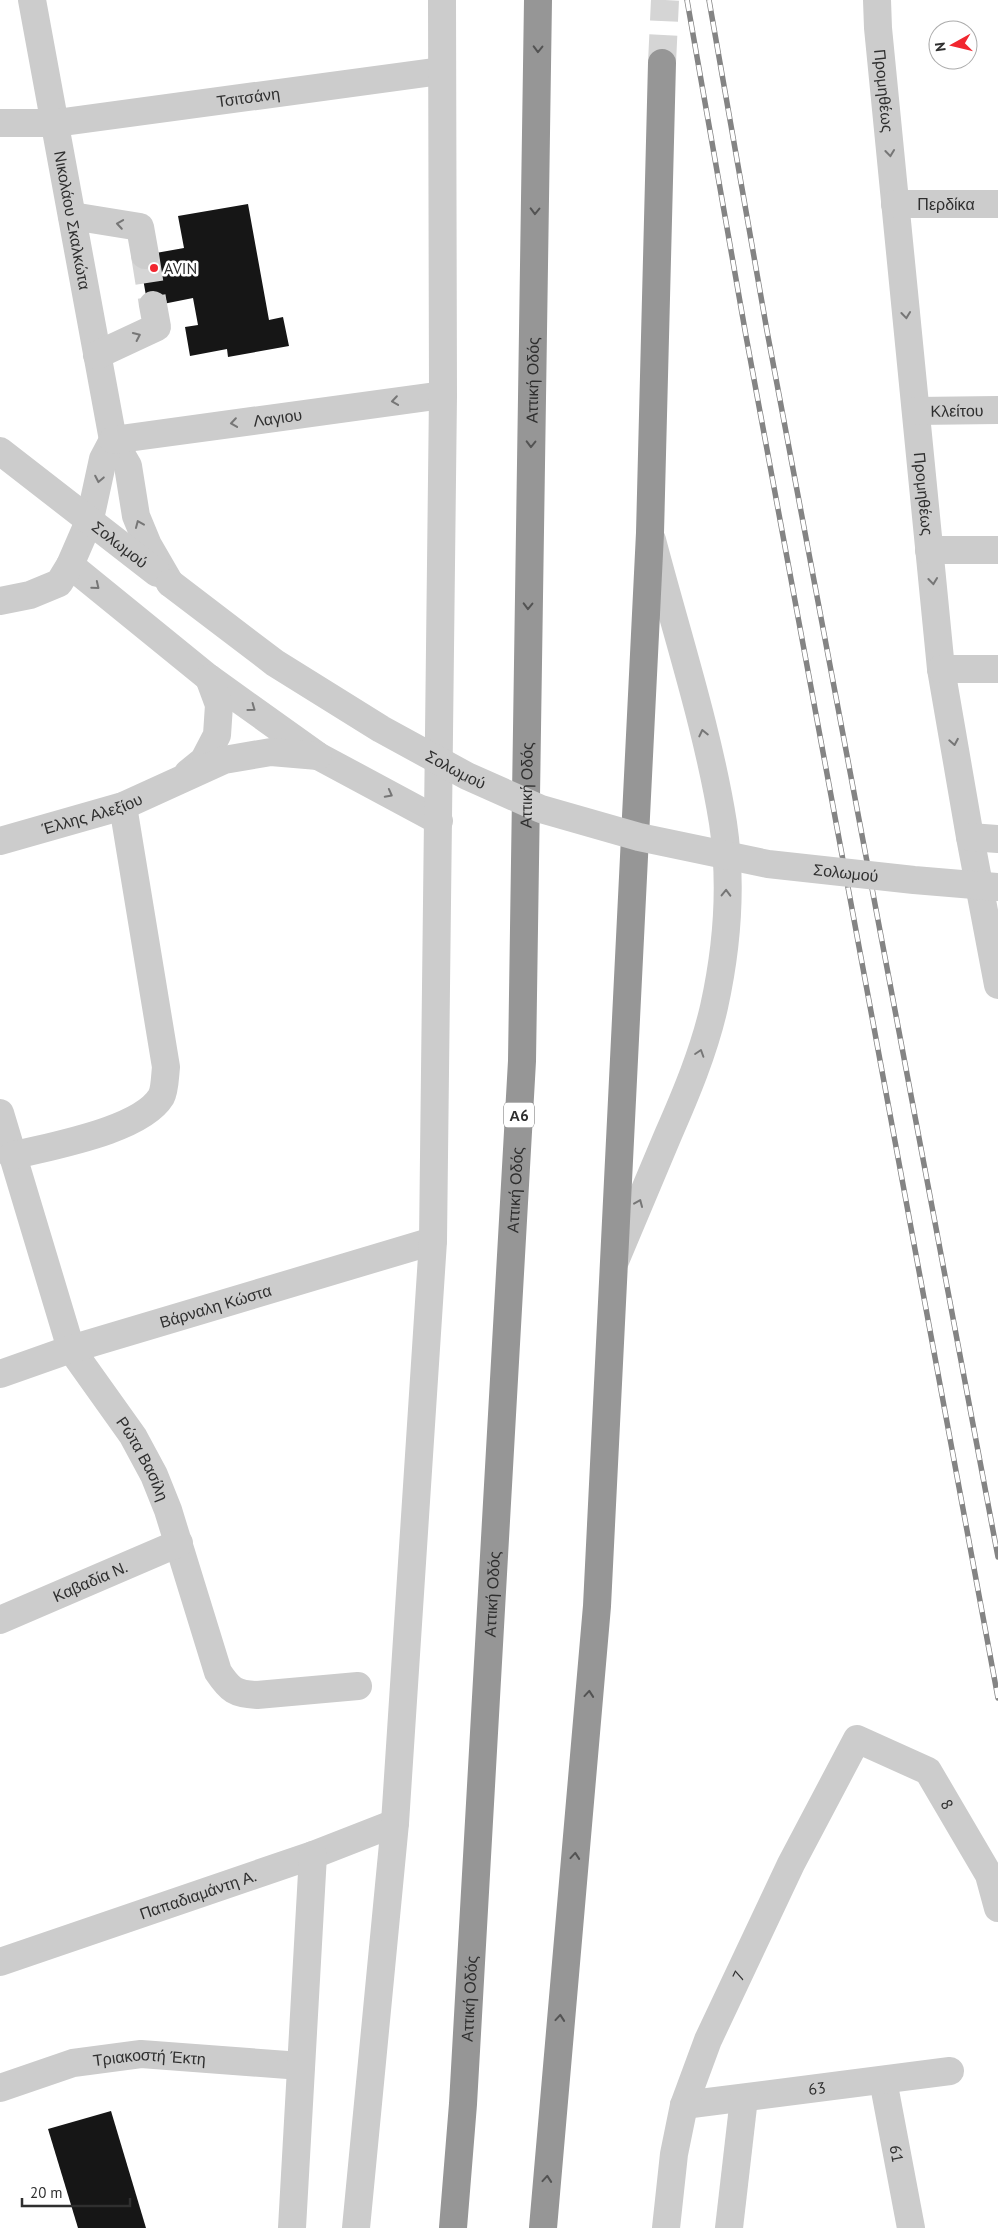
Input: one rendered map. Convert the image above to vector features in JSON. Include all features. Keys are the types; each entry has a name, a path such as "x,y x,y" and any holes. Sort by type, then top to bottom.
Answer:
{"highway":[{"name":"Αττική Οδός","path":"453,2228 463,2094 522,1060 538,0"},
{"path":"543,2228 597,1606 650,533 662,62"}],"street":[{"name":"Νικολάου Σκαλκώτα","path":"32,0 113,440 128,466 136,516 148,545 170,583"},
{"path":"356,2228 395,1823 433,1241 443,395 442,0"},
{"name":"Προμηθέως","path":"877,0 878,28 941,670 970,837 994,943 998,985"},
{"name":"Τσιτσάνη","path":"0,123 56,123 441,71"},
{"name":"Περδίκα","path":"895,204 998,204"},
{"path":"72,216 140,227 145,255"},
{"path":"97,355 157,327 153,305"},
{"name":"Λαγιου","path":"113,440 443,395"},
{"name":"Κλείτου","path":"916,412 998,410"},
{"path":"0,601 30,595 58,583 70,565 90,520 103,459 113,440"},
{"name":"Σολωμού","path":"0,451 275,663 381,729 467,776 541,809 639,838 768,864 998,887"},
{"path":"613,1264 700,1055 714,1007 722,959 726,918 723,823 699,717 650,533"},
{"path":"929,550 998,550"},
{"path":"70,565 209,678 318,756 439,821"},
{"path":"941,670 998,668"},
{"name":"Έλλης Αλεξίου","path":"181,778 204,760 217,734 219,705 209,678"},
{"name":"Έλλης Αλεξίου","path":"0,841 123,806 224,760 271,752 318,756"},
{"path":"12,1156 110,1130 141,1116 162,1096 166,1067 123,806"},
{"path":"970,837 998,839"},
{"name":"Ρώτα Βασίλη","path":"0,1114 71,1349 133,1436 154,1475 179,1543 218,1672 228,1686 241,1694 257,1695 358,1686"},
{"name":"Βάρναλη Κώστα","path":"0,1374 71,1349 433,1241"},
{"name":"Καβαδία Ν.","path":"0,1620 179,1543"},
{"name":"8","path":"857,1740 928,1771 989,1874 998,1908"},
{"name":"7","path":"666,2228 674,2154 684,2105 708,2040 813,1820 857,1740"},
{"name":"Παπαδιαμάντη Α.","path":"0,1962 314,1855 395,1823"},
{"path":"292,2228 314,1855"},
{"name":"Τριακοστή Έκτη","path":"0,2088 73,2063 141,2054 301,2066"},
{"name":"63","path":"684,2105 950,2072"},
{"name":"61","path":"883,2080 911,2228"},
{"path":"729,2228 744,2098"}],"building":[{"path":"248,204 269,320 283,317 289,346 228,357 227,349 190,356 185,327 198,325 193,298 148,307 139,256 184,248 178,216"},
{"path":"111,2111 146,2228 78,2228 48,2129"}],"tunnel":[{"path":"662,63 665,0"},
{"path":"145,255 153,305"}],"railway":[{"path":"687,0 746,336 998,1698"},
{"path":"709,0 767,331 998,1557"}],"place":[{"name":"AVIN","path":"154,268"}]}
